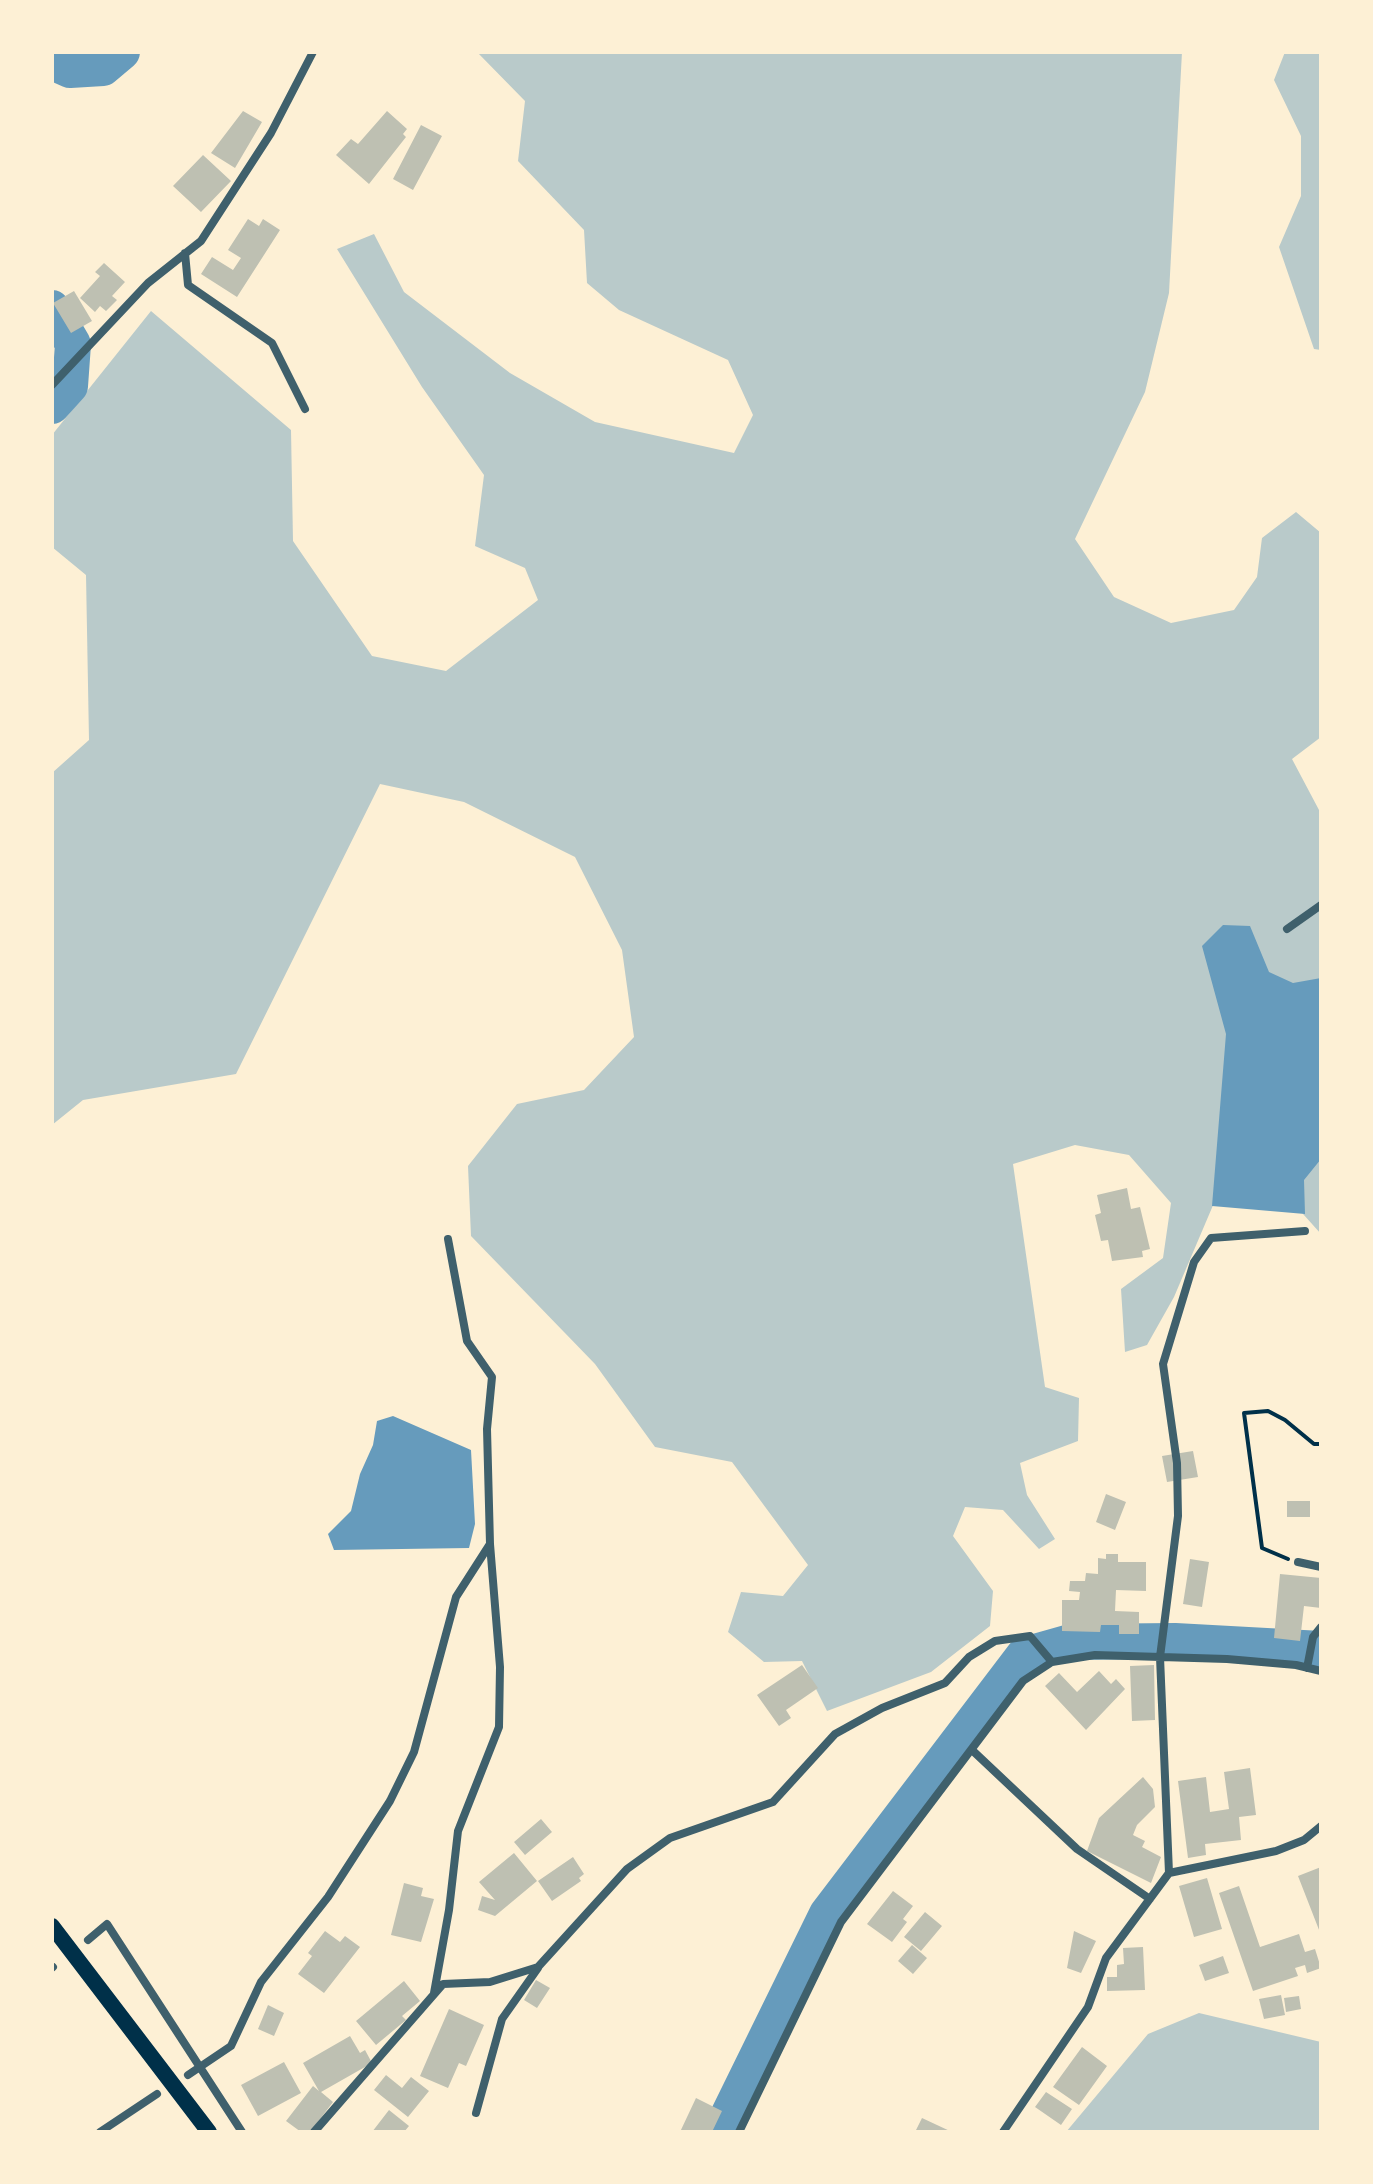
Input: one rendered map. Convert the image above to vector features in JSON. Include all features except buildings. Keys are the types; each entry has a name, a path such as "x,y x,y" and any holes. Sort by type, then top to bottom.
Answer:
{"main road":[{"path":"52,1926 209,2132"}],"street":[{"path":"52,385 148,283 201,241 271,133 313,52"},
{"path":"185,253 188,285 272,343 280,353 305,409"},
{"path":"1287,929 1321,905"},
{"path":"1003,2132 1088,2007 1106,1958 1169,1873 1160,1657 1178,1516 1177,1463 1163,1364 1194,1262 1211,1238 1305,1231"},
{"path":"433,1995 449,1910 458,1831 499,1727 500,1667 490,1544 487,1429 492,1377 467,1341 448,1239"},
{"path":"188,2075 231,2046 261,1982 328,1897 390,1801 414,1752 456,1597 490,1544"},
{"path":"1298,1562 1321,1567"},
{"path":"1307,1668 1313,1637 1321,1627"},
{"path":"476,2113 502,2019 538,1967 627,1869 670,1838 773,1802 835,1734 882,1708 945,1683 969,1657 995,1641 1030,1636 1052,1662"},
{"path":"739,2132 841,1922 1023,1681 1052,1662 1095,1655 1160,1657 1321,1671"},
{"path":"972,1750 1077,1849 1150,1899"},
{"path":"1169,1873 1276,1851 1304,1840 1321,1826"},
{"path":"88,1940 107,1924 242,2132"},
{"path":"314,2132 443,1984 490,1982 538,1967"},
{"path":"100,2132 157,2094"}],"path":[{"path":"1298,1562 1262,1548 1244,1413 1268,1411 1285,1420 1314,1444 1321,1444"}],"shaded area":[{"path":"477,52 1182,52 1169,293 1145,392 1075,539 1114,597 1171,623 1234,610 1257,577 1262,538 1296,512 1321,533 1321,737 1292,759 1319,810 1321,1003 1234,1156 1174,1297 1147,1345 1125,1352 1121,1289 1163,1258 1171,1203 1129,1155 1075,1145 1013,1164 1045,1387 1079,1398 1078,1441 1020,1463 1027,1495 1055,1539 1039,1549 1003,1510 965,1507 953,1536 993,1591 990,1626 931,1672 827,1711 802,1661 764,1662 728,1632 741,1592 783,1596 808,1565 732,1462 655,1447 595,1364 471,1236 468,1166 517,1104 584,1090 634,1037 622,950 575,857 464,802 380,784 236,1074 83,1100 52,1125 52,773 89,740 86,575 52,547 52,435 151,311 291,430 293,541 372,656 446,671 538,600 525,568 475,546 484,475 422,387 337,249 374,234 404,292 510,373 595,422 734,453 753,415 728,360 619,310 587,283 584,230 518,161 525,101"},
{"path":"1285,52 1321,52 1321,350 1314,349 1279,247 1301,196 1301,136 1274,80"},
{"path":"1321,1022 1321,1234 1286,1195"},
{"path":"1199,2013 1321,2042 1321,2132 1066,2132 1148,2034"}],"water":[{"path":"1223,925 1250,926 1269,972 1293,983 1321,978 1321,1159 1304,1180 1305,1214 1212,1206 1226,1034 1202,946"},
{"path":"393,1416 471,1450 475,1524 469,1548 334,1550 328,1534 351,1511 360,1474 373,1445 377,1421"}],"waterway":[{"path":"52,62 70,70 103,68 122,52"},
{"path":"52,308 73,344 70,386 52,406"},
{"path":"720,2132 827,1914 1024,1655 1070,1642 1175,1641 1321,1649"}]}
